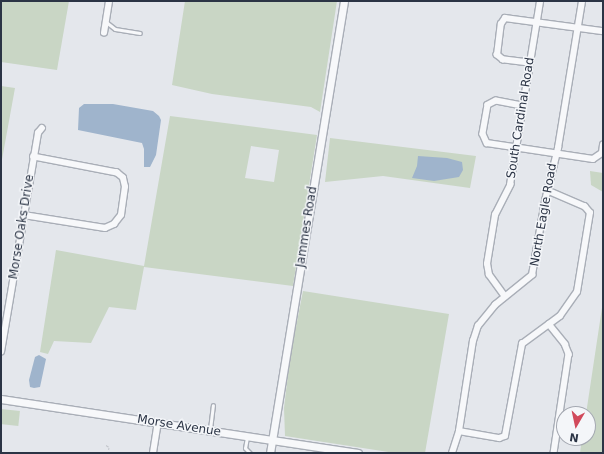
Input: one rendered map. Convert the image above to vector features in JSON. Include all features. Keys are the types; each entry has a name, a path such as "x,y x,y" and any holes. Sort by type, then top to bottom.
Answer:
{"street":[{"path":"104,33 110,1"},
{"name":"Jammes Road","path":"270,453 344,1"},
{"name":"South Cardinal Road","path":"505,297 489,275 487,264 495,215 510,185 535,21 540,1"},
{"name":"North Eagle Road","path":"452,453 459,431 475,334 482,318 532,275 556,153 582,1"},
{"path":"529,63 499,57 501,24 508,17 603,31"},
{"path":"522,106 496,101 491,103 487,108 483,134 487,142 593,159 602,153 603,145"},
{"name":"Morse Oaks Drive","path":"1,352 38,133 42,128"},
{"path":"24,215 105,228 114,224 121,215 126,187 123,178 117,173 34,157"},
{"path":"459,431 499,438 505,436 522,344 566,310 577,292 590,213 585,207 548,190"},
{"path":"549,324 565,344 569,354 554,453"},
{"name":"Morse Avenue","path":"1,399 358,453"},
{"path":"153,453 158,423"}],"lane":[{"path":"106,22 115,29 140,33"},
{"path":"209,431 213,405"},
{"path":"247,437 245,448 250,453"}],"path":[{"path":"106,445 108,453"}],"green space":[{"path":"1,1 69,1 57,70 1,62"},
{"path":"185,1 337,1 320,112 311,107 212,94 172,85"},
{"path":"1,86 15,88 1,165"},
{"path":"170,116 317,135 293,286 144,267 136,310 109,307 91,343 54,341 48,354 40,352 56,250 144,266","holes":["251,146 279,150 274,182 245,178"]},
{"path":"330,138 476,156 470,188 383,176 325,182"},
{"path":"590,171 603,173 603,192 591,185"},
{"path":"303,291 449,314 425,453 395,453 285,436 284,408 290,357"},
{"path":"603,301 603,453 580,453 581,446 596,446 596,406 587,406"},
{"path":"1,409 20,411 18,426 1,424"}],"water":[{"path":"84,104 113,104 153,111 159,116 161,120 156,155 150,167 144,167 144,149 142,143 78,130 79,108"},
{"path":"418,156 447,158 462,162 463,170 459,177 434,181 412,178 417,166"},
{"path":"39,355 46,359 40,387 34,388 30,387 29,380 35,357"}]}
